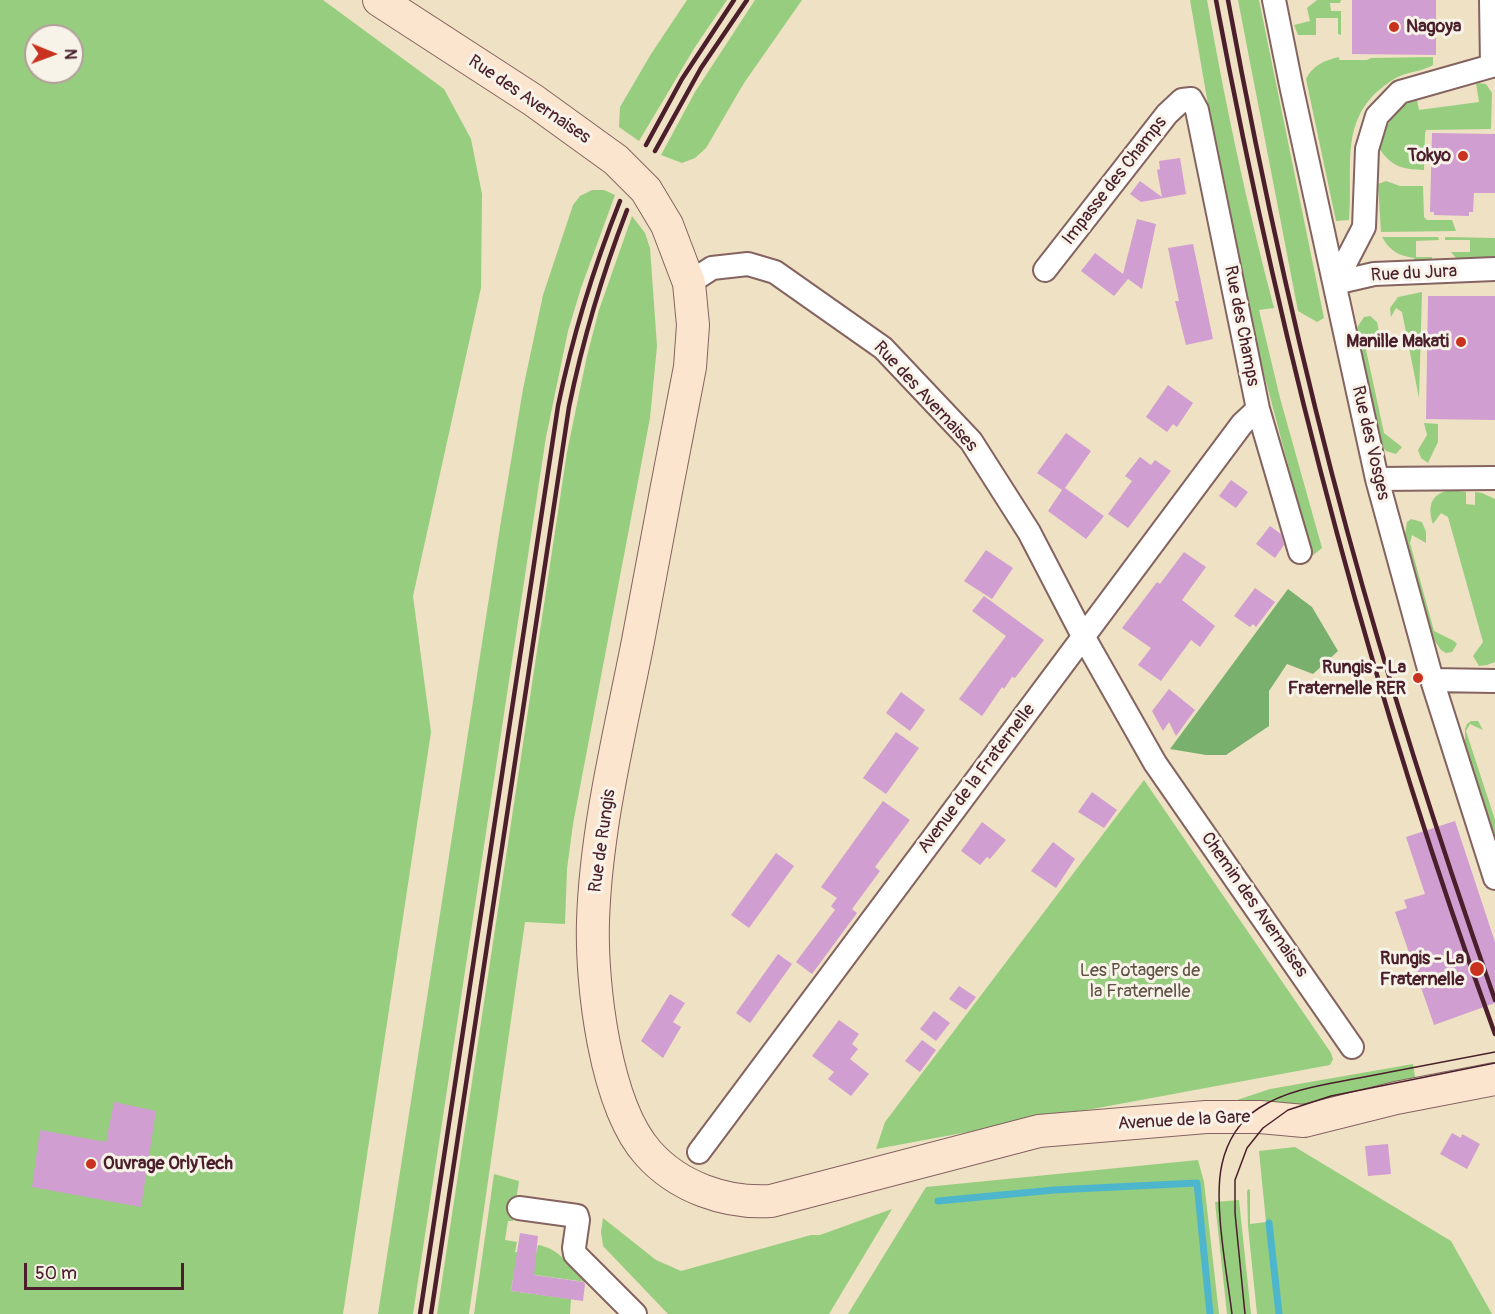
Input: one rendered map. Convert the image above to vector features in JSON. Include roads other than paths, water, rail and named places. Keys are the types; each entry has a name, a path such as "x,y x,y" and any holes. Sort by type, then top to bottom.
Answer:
{"main road":[{"name":"Rue des Avernaises","path":"379,0 533,100 616,160 646,190 667,225 689,283"},
{"name":"Rue de Rungis","path":"689,283 693,325 690,367 605,815 596,882 593,923 595,974 602,1033 617,1094 637,1137 655,1160 698,1189 743,1201 771,1201 874,1174"},
{"name":"Avenue de la Gare","path":"874,1174 1039,1131 1206,1117 1260,1117 1304,1121 1396,1098 1495,1079"}],"street":[{"name":"Rue des Vosges","path":"1274,0 1377,479 1432,680 1495,878"},
{"path":"1335,283 1364,227 1367,149 1377,116 1400,92 1494,66 1491,0"},
{"name":"Impasse des Champs","path":"1045,270 1167,114 1182,100 1191,99"},
{"name":"Rue des Champs","path":"1191,99 1197,110 1258,409 1300,552"},
{"name":"Rue des Avernaises","path":"689,283 712,268 748,264 775,272 883,348 971,441 1029,532 1083,636 1155,763"},
{"name":"Rue du Jura","path":"1335,283 1374,274 1495,269"},
{"name":"Avenue de la Fraternelle","path":"699,1152 1242,424 1258,409"},
{"path":"1377,479 1495,478"},
{"path":"1432,680 1495,681"},
{"name":"Chemin des Avernaises","path":"1155,763 1353,1047"},
{"path":"519,1208 576,1216 578,1220 575,1254 635,1314"}],"waterway":[{"path":"938,1201 1054,1190 1197,1183 1210,1314"},
{"path":"1269,1223 1279,1314"}],"tram line":[{"path":"1232,1314 1220,1217 1220,1180 1227,1147 1235,1132 1252,1113 1271,1101 1310,1088 1495,1052"},
{"path":"1245,1314 1235,1213 1235,1180 1247,1148 1263,1128 1288,1110 1331,1096 1495,1063"}],"railway":[{"path":"646,145 682,79 734,0"},
{"path":"655,151 701,68 747,0"},
{"path":"1216,0 1270,263 1334,523 1409,780 1450,907 1495,1034"},
{"path":"1228,0 1282,268 1348,534 1417,768 1495,1000"},
{"path":"420,1314 558,406 584,302 620,201"},
{"path":"431,1314 569,407 594,307 627,210"}],"place":[{"name":"Nagoya","path":"1394,27"},
{"name":"Tokyo","path":"1463,156"},
{"name":"Manille Makati","path":"1461,342"},
{"name":"Rungis - La Fraternelle RER","path":"1418,678"},
{"name":"Rungis - La Fraternelle","path":"1477,969"},
{"name":"Ouvrage OrlyTech","path":"91,1164"}],"park label":[{"name":"Les Potagers de la Fraternelle","path":"1140,981"}]}
